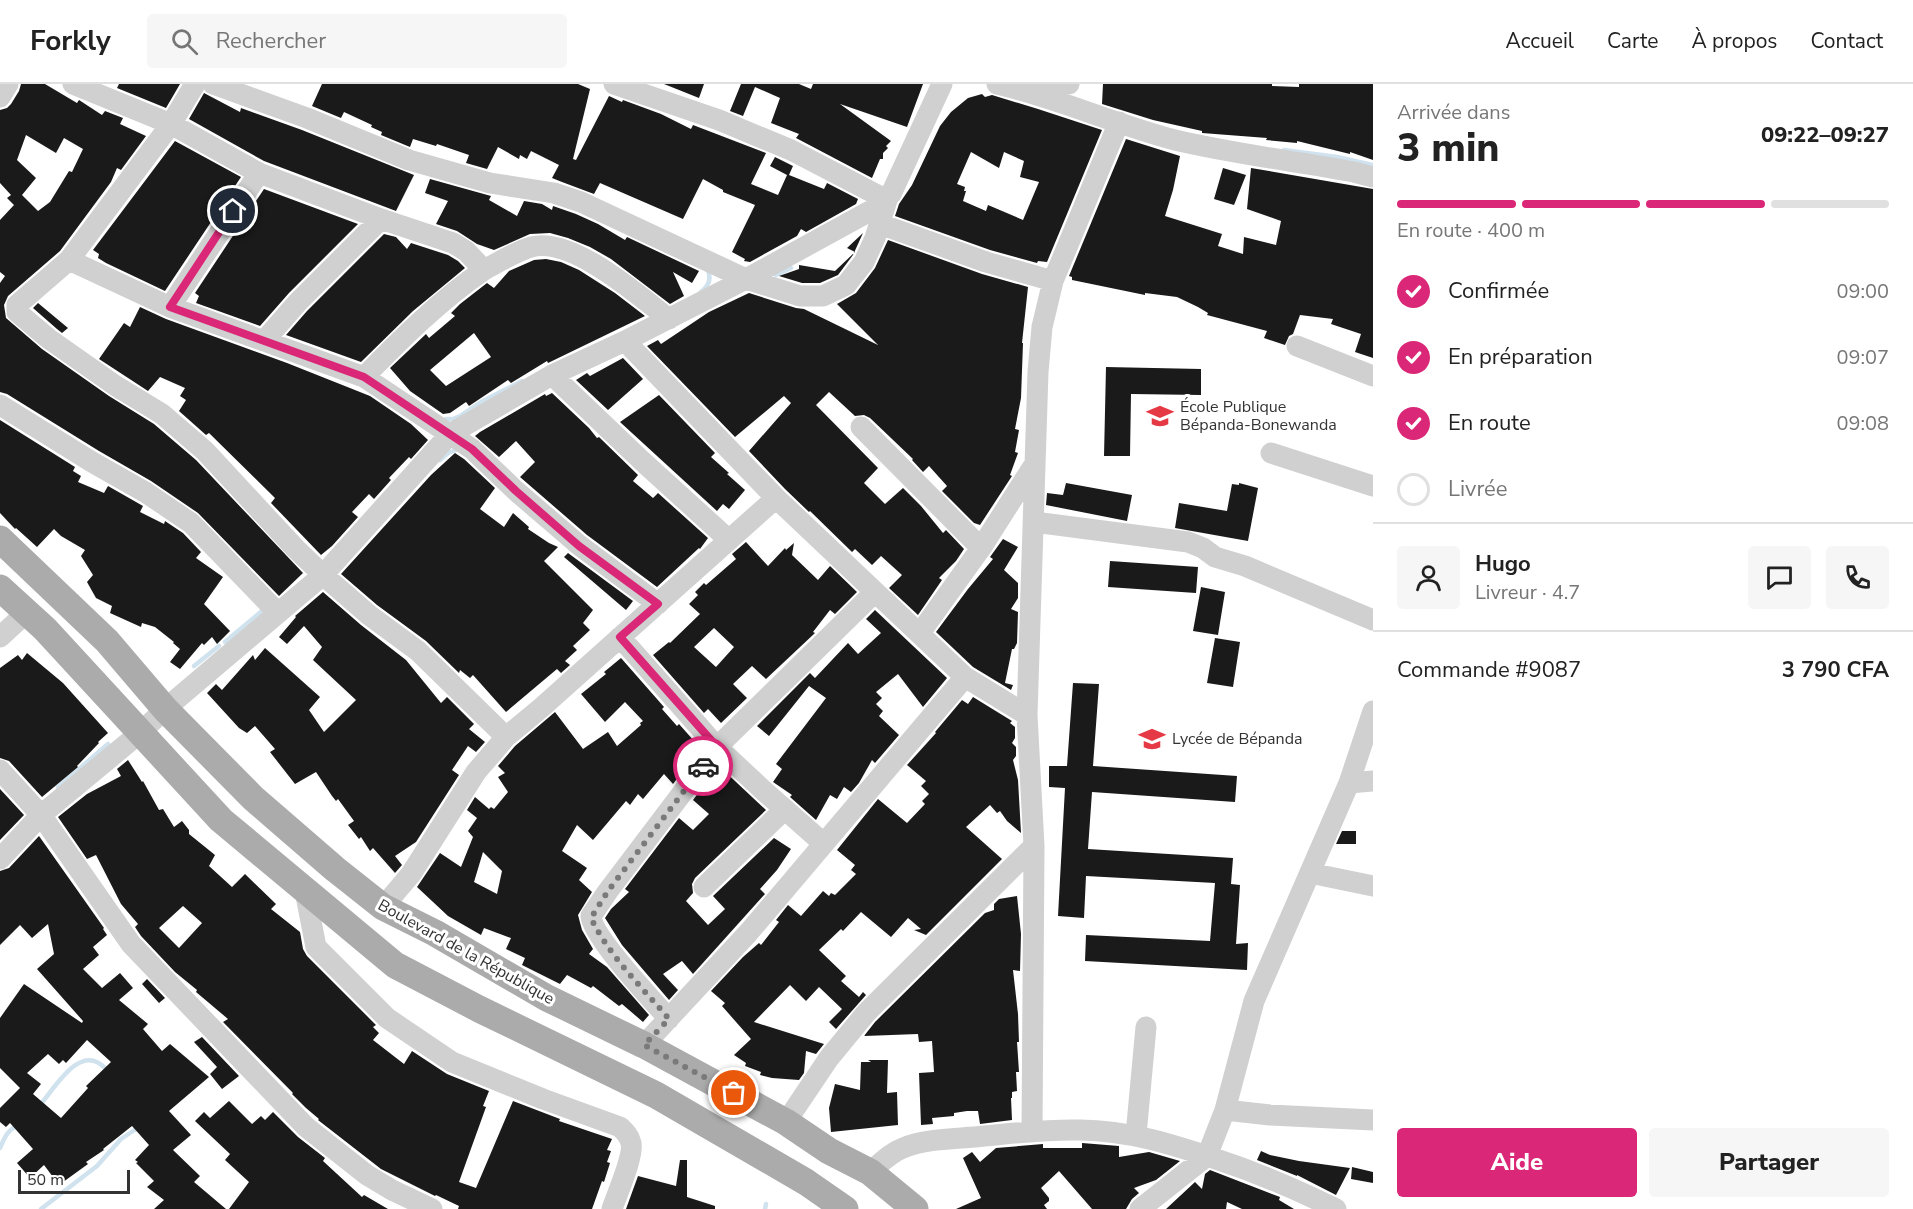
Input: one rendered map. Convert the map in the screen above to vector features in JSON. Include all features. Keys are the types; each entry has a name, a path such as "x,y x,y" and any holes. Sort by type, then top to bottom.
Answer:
{"main road":[{"name":"Boulevard de la République","path":"0,539 107,641 165,709 253,798 383,907 435,933 547,998 644,1045 786,1122 830,1151 870,1172 915,1209"},
{"path":"0,588 45,629 221,820 395,965 478,1009 656,1095 806,1182 845,1209"}],"street":[{"path":"0,97 8,84"},
{"path":"73,84 171,124 259,173 381,219 453,243 472,256 484,270"},
{"path":"195,84 171,124 69,260 17,305 17,312 58,346 162,414 205,450 295,548 323,575 362,609 418,651 506,737"},
{"path":"213,84 307,118 409,160 490,183 554,193 581,202 746,279 800,296 823,296 846,285 864,262 887,200 942,84"},
{"path":"614,84 709,117 770,142 887,200"},
{"path":"996,84 1030,92 1184,141 1373,177"},
{"path":"1030,92 1070,84"},
{"path":"1032,1132 1034,846 1027,715 1038,372 1042,327 1053,281 1119,122"},
{"path":"170,307 259,173"},
{"path":"0,859 41,815 323,575 450,434 552,375 746,279 887,200"},
{"path":"264,342 298,302 381,219"},
{"path":"880,224 986,262 1053,281"},
{"path":"364,377 401,340 469,280 484,270 532,247 548,246 570,252 596,265 669,319"},
{"path":"69,260 170,307 364,377 472,449 579,546 658,604"},
{"path":"625,340 776,498 874,593 920,633 965,677 1027,715"},
{"path":"1297,346 1373,376"},
{"path":"552,375 729,540"},
{"path":"0,405 145,492 191,523 278,614"},
{"path":"861,427 981,548"},
{"path":"1272,453 1373,486"},
{"path":"920,633 981,548 1034,465"},
{"path":"383,907 411,874 476,772 506,737 776,498"},
{"path":"1034,522 1188,542 1215,557 1245,566 1373,620"},
{"path":"669,1019 626,969 603,939 591,918 608,891 717,747 874,593"},
{"path":"0,637 26,613"},
{"path":"620,637 717,747 824,843"},
{"path":"644,1045 749,932 965,677"},
{"path":"1140,1209 1207,1156 1225,1110 1254,1001 1349,783 1373,711"},
{"path":"0,770 41,815 131,944 306,1127 367,1175 432,1209"},
{"path":"1349,783 1373,781"},
{"path":"704,887 784,809"},
{"path":"786,1122 829,1058 866,1013 1034,846"},
{"path":"1310,873 1373,886"},
{"path":"305,891 316,947 387,1018 453,1062 543,1099 620,1127 627,1133 631,1144 631,1154 612,1209"},
{"path":"1136,1135 1146,1027"},
{"path":"1225,1110 1294,1117 1373,1120"},
{"path":"870,1172 888,1156 905,1147 926,1142 1080,1130 1136,1135 1168,1142 1261,1174 1336,1209"}],"building":[{"path":"21,84 45,84 77,103 79,100 102,115 105,111 123,118 120,124 146,136 121,170 117,168 111,182 60,251 8,296 4,305 6,318 42,349 154,424 196,460 303,573 279,596 198,513 151,481 7,394 0,392 0,283 5,276 0,272 0,220 14,205 7,198 11,195 0,183 0,110 11,104","holes":["26,135 56,153 64,138 83,149 72,172 69,171 50,202 38,211 22,195 36,178 17,160"]},
{"path":"119,84 180,84 166,108 117,88"},
{"path":"322,84 578,84 590,89 573,159 576,160 609,96 661,114 691,129 693,125 766,153 751,184 778,195 787,175 770,166 775,157 793,166 789,175 824,189 827,183 858,199 856,204 806,232 801,229 797,236 750,262 744,261 745,259 732,252 755,205 723,192 703,179 683,219 600,183 594,194 552,178 559,165 531,151 527,159 520,155 519,159 498,147 487,169 466,163 469,155 437,144 436,146 413,139 410,147 381,135 382,132 371,127 372,125 344,112 341,118 312,106"},
{"path":"664,84 704,84 699,98"},
{"path":"741,84 799,84 811,89 813,84 923,84 907,127 840,104 891,141 886,146 888,148 883,153 883,159 880,159 872,178 796,138 799,134 771,123 780,98 755,87 743,116 730,111"},
{"path":"1103,84 1272,84 1272,86 1299,87 1299,84 1373,84 1373,160 1350,152 1350,154 1297,141 1297,143 1266,140 1267,138 1202,133 1202,131 1153,120 1102,104"},
{"path":"204,93 240,112 241,108 302,130 414,175 396,211 264,161 189,119"},
{"path":"982,94 985,97 992,95 1102,130 1047,262 1038,261 1037,263 990,250 895,216 940,126 951,112 968,98","holes":["971,152 999,168 1004,152 1024,161 1020,177 1039,182 1023,220 988,205 986,211 963,201 965,187 957,184"]},
{"path":"1126,139 1180,156 1165,216 1222,234 1218,246 1243,254 1244,237 1276,245 1281,221 1247,209 1251,168 1373,189 1373,358 1355,352 1361,334 1331,324 1333,319 1300,315 1293,334 1289,336 1285,345 1264,338 1267,331 1207,315 1208,313 1198,307 1177,297 1145,293 1145,295 1072,280 1069,276"},
{"path":"175,141 241,177 165,291 106,263 98,258 99,254 93,250"},
{"path":"1223,168 1246,175 1234,205 1214,199"},
{"path":"430,179 491,196 489,200 517,216 524,201 542,204 552,210 553,206 576,214 625,240 627,237 699,271 692,283 673,272 684,296 670,304 611,259 568,238 550,233 530,234 494,250 477,244 457,231 436,224 448,201 425,193"},
{"path":"264,189 358,224 289,293 260,326 196,303 199,296 195,293"},
{"path":"863,233 854,252 847,248"},
{"path":"384,234 396,237 407,249 411,243 448,255 465,268 413,311 361,362 286,335 307,311"},
{"path":"888,240 982,274 1028,287 1022,343 1021,398 1015,429 1019,430 1015,452 1018,453 1010,475 1012,476 980,525 974,523 942,491 947,486 929,466 923,472 913,459 870,418 864,415 855,416 829,392 816,405 878,468 864,483 885,504 903,488 943,533 946,530 964,549 939,578 942,580 918,615 889,588 902,575 881,556 872,565 855,549 852,552 785,489 749,451 791,403 784,396 735,437 647,346 658,340 661,344 709,312 749,293 804,309 878,345 837,304 856,293 875,268"},
{"path":"854,253 838,275 820,283 802,283 779,276 799,269 799,265 835,271"},
{"path":"546,259 561,262 579,270 645,316 548,363 547,361 511,383 508,380 469,406 466,402 450,413 443,414 410,391 390,368 426,334 429,338 455,316 451,313 487,283 494,288 509,271 534,260","holes":["474,333 491,357 446,386 430,370"]},
{"path":"38,303 68,328 62,333 57,329 33,308"},
{"path":"140,307 166,319 370,396 411,424 428,440 389,478 391,480 374,499 369,494 352,512 358,517 321,555 271,503 275,498 209,433 206,435 179,411 186,400 180,396 185,388 160,377 148,391 99,359 124,323 130,327"},
{"path":"623,358 643,379 608,410 576,380 587,373 590,376"},
{"path":"1106,367 1201,369 1201,395 1131,394 1130,456 1104,456"},
{"path":"552,393 638,475 633,481 653,498 658,493 708,538 700,549 657,587 587,535 520,477 535,462 516,441 499,457 475,436 545,394 546,396"},
{"path":"659,395 715,453 711,457 745,490 729,509 723,504 717,511 620,422"},
{"path":"0,420 75,467 73,471 81,476 78,482 104,493 108,486 143,506 140,512 164,524 165,521 183,533 201,552 196,558 223,577 204,604 230,631 217,644 212,637 204,645 202,643 180,669 170,662 180,649 174,642 155,627 142,623 141,627 110,613 112,606 96,598 87,582 93,575 81,556 85,550 61,536 54,529 37,547 15,529 0,513"},
{"path":"455,453 495,488 480,509 504,527 513,513 529,527 528,529 558,547 544,561 593,610 583,623 590,630 573,646 577,650 565,661 570,665 561,673 557,669 506,712 473,675 470,678 460,670 459,673 426,641 377,605 341,574 431,475"},
{"path":"1066,483 1132,495 1127,521 1046,505 1047,493 1063,495"},
{"path":"1239,483 1258,488 1248,541 1175,528 1179,503 1227,511 1232,484 1239,485"},
{"path":"1003,539 1018,547 1004,570 1018,583 1018,598 1011,609 1018,612 1017,643 1012,649 1005,683 1013,685 1011,690 973,667 936,632 993,559 990,557"},
{"path":"746,542 768,566 785,548 786,550 794,543 792,555 818,580 830,566 857,592 835,614 830,610 813,632 815,633 766,679 752,666 733,684 747,698 721,723 708,709 704,713 653,655 670,643 700,614 689,604 698,595 695,592 736,559 732,554","holes":["714,628 734,647 716,667 694,647"]},
{"path":"568,553 633,601 626,610 564,557"},
{"path":"1110,561 1198,567 1196,593 1108,587"},
{"path":"1201,587 1225,592 1218,635 1193,631"},
{"path":"323,592 406,660 441,703 447,697 474,724 469,729 485,742 476,752 468,746 452,770 459,775 416,842 395,856 402,865 395,873 373,848 370,851 361,837 359,839 348,825 354,821 338,799 336,801 332,796 316,772 295,784 270,752 275,749 255,726 247,733 239,728 207,693 216,684 222,690 253,655 255,660 265,648 320,697 309,710 324,732 356,700 313,660 322,647 304,626 287,644 279,637 295,616"},
{"path":"875,610 947,678 923,707 898,674 876,692 882,698 876,704 883,711 879,716 899,735 875,763 872,760 851,792 844,787 837,799 830,795 816,820 790,797 792,795 773,782 782,769 776,764 826,698 809,686 769,736 757,726 810,673 815,678 848,643 858,654 881,633 866,619"},
{"path":"1215,638 1240,642 1233,687 1207,683"},
{"path":"27,653 63,683 108,733 78,767 42,797 9,761 0,758 0,668 18,655 22,660"},
{"path":"621,658 664,707 662,709 695,742 685,752 692,759 673,784 664,774 643,799 638,794 630,805 626,801 593,840 577,825 562,851 587,868 579,880 592,892 578,915 582,930 593,949 589,954 607,967 649,1015 643,1022 622,1004 619,1006 593,986 591,988 567,975 560,984 522,965 525,958 506,949 511,938 484,928 481,935 448,916 417,887 440,853 461,867 473,837 468,831 477,818 467,810 475,797 489,809 491,807 494,809 508,792 498,777 505,773 498,766 515,746 555,712 583,749 608,732 617,746 641,725 643,721 625,702 605,722 581,694 606,674 604,672","holes":["483,852 502,871 497,894 474,882"]},
{"path":"1073,683 1099,684 1093,766 1237,776 1235,802 1092,792 1088,849 1233,858 1231,884 1240,885 1236,944 1248,943 1247,970 1085,961 1086,935 1210,941 1215,883 1086,876 1084,918 1058,916 1065,788 1049,787 1049,766 1067,766"},
{"path":"973,697 1012,721 1010,723 1015,727 1015,738 1012,743 1016,747 1016,756 1013,760 1018,780 1021,833 1007,821 1000,811 997,813 990,805 966,827 1002,859 926,935 914,930 921,929 908,918 891,937 861,912 843,931 841,929 819,950 846,976 841,981 859,997 863,992 866,995 836,1029 829,1022 842,1009 819,987 806,1001 790,985 754,1022 824,1044 816,1054 806,1051 804,1073 799,1080 760,1075 761,1072 745,1066 746,1063 734,1055 751,1039 722,1006 725,1003 711,991 743,957 759,943 761,945 779,922 776,920 788,905 801,916 823,891 829,896 831,893 835,895 856,874 851,870 855,865 837,850 878,799 907,823 925,804 922,801 929,794 921,786 926,781 907,765 962,700 968,704"},
{"path":"128,760 159,810 163,809 174,827 182,821 189,830 189,834 215,855 209,866 232,887 245,874 276,904 271,909 300,932 303,949 307,956 376,1025 373,1027 379,1033 373,1040 404,1064 412,1051 447,1074 489,1091 483,1106 486,1107 459,1182 476,1188 513,1101 560,1119 559,1121 612,1139 607,1150 611,1151 607,1162 610,1163 592,1209 458,1209 459,1206 381,1169 318,1120 223,1022 228,1019 175,972 141,936 135,927 138,924 121,904 96,855 87,859 58,817 87,794 121,776 117,769","holes":["183,906 202,923 179,948 159,928"]},
{"path":"719,766 766,810 695,878 692,884 693,893 686,901 708,925 725,909 713,896 774,838 791,849 760,889 765,894 693,974 682,961 663,974 678,990 669,1000 622,945 605,918 629,892 625,889 679,818 693,830 709,814 693,800"},
{"path":"0,789 24,815 0,840"},
{"path":"1342,831 1356,831 1356,844 1336,844"},
{"path":"39,836 107,935 93,947 99,955 83,969 102,988 120,973 133,988 119,1000 148,1024 143,1029 162,1051 170,1044 209,1077 169,1111 191,1135 173,1150 200,1176 194,1182 226,1209 154,1209 164,1200 147,1187 154,1181 136,1163 138,1162 135,1160 149,1145 132,1126 86,1162 88,1164 59,1185 44,1165 30,1178 17,1163 33,1149 10,1123 6,1127 0,1122 0,1108 20,1088 0,1068 0,1018 24,984 82,1023 83,1021 37,969 54,954 48,924 32,938 20,925 0,945 0,871 9,868","holes":["87,1040 111,1062 86,1086 88,1088 61,1118 33,1094 41,1084 27,1073 48,1054 59,1064 63,1060 66,1063"]},
{"path":"1017,896 1021,934 1020,971 1013,970 1018,1014 1019,1072 1016,1072 1017,1091 1012,1092 1011,1098 1012,1120 980,1124 978,1111 967,1111 954,1113 954,1116 932,1118 933,1124 921,1125 919,1073 934,1072 932,1041 919,1042 918,1034 864,1036 875,1022 985,913 994,910 994,904 999,899"},
{"path":"147,979 165,998 159,1003 142,984"},
{"path":"202,1037 239,1076 222,1089 210,1074 217,1067 194,1042"},
{"path":"868,1060 888,1060 887,1093 897,1092 898,1125 831,1132 829,1108 835,1084 860,1090 861,1062 871,1062"},
{"path":"229,1101 252,1124 261,1116 265,1120 273,1112 298,1137 325,1158 323,1161 362,1197 364,1195 388,1209 229,1209 249,1182 225,1160 230,1154 195,1121 204,1112 210,1118"},
{"path":"1082,1143 1119,1146 1119,1157 1149,1152 1180,1161 1156,1180 1134,1188 1139,1193 1126,1209 1092,1209 1059,1171 1041,1188 1049,1198 1044,1205 1047,1209 956,1209 981,1198 963,1158 972,1152 980,1162 996,1148 1043,1144 1043,1148 1082,1148"},
{"path":"1261,1151 1299,1161 1350,1168 1336,1195 1297,1175 1257,1160"},
{"path":"680,1160 687,1160 687,1197 715,1206 715,1209 626,1209 638,1176 676,1186"},
{"path":"1352,1167 1373,1172 1373,1183 1351,1179"},
{"path":"1210,1170 1280,1197 1279,1200 1294,1209 1242,1209 1227,1202 1226,1209 1166,1209 1195,1182 1202,1189 1205,1174"}],"waterway":[{"path":"1284,150 1337,157 1373,165"},
{"path":"701,292 709,282 707,268"},
{"path":"776,275 791,268"},
{"path":"446,419 460,416 481,402 522,381"},
{"path":"440,460 448,453 458,449"},
{"path":"225,642 263,610"},
{"path":"194,666 219,646"},
{"path":"58,787 108,744"},
{"path":"40,1105 69,1070 77,1064 86,1060 96,1061 105,1068"},
{"path":"0,1148 9,1132 19,1125"},
{"path":"41,1209 97,1166 121,1139 139,1127"},
{"path":"765,1209 766,1204"}],"way so far":[{"path":"703,766 608,891 591,918 603,939 626,969 669,1019 644,1045 734,1093"}],"place":[{"name":"École Publique Bépanda-Bonewanda","path":"1160,416"},
{"name":"Lycée de Bépanda","path":"1152,739"}],"route":[{"path":"233,211 170,307 364,377 472,449 579,546 658,604 620,637 717,747 703,766"}]}
